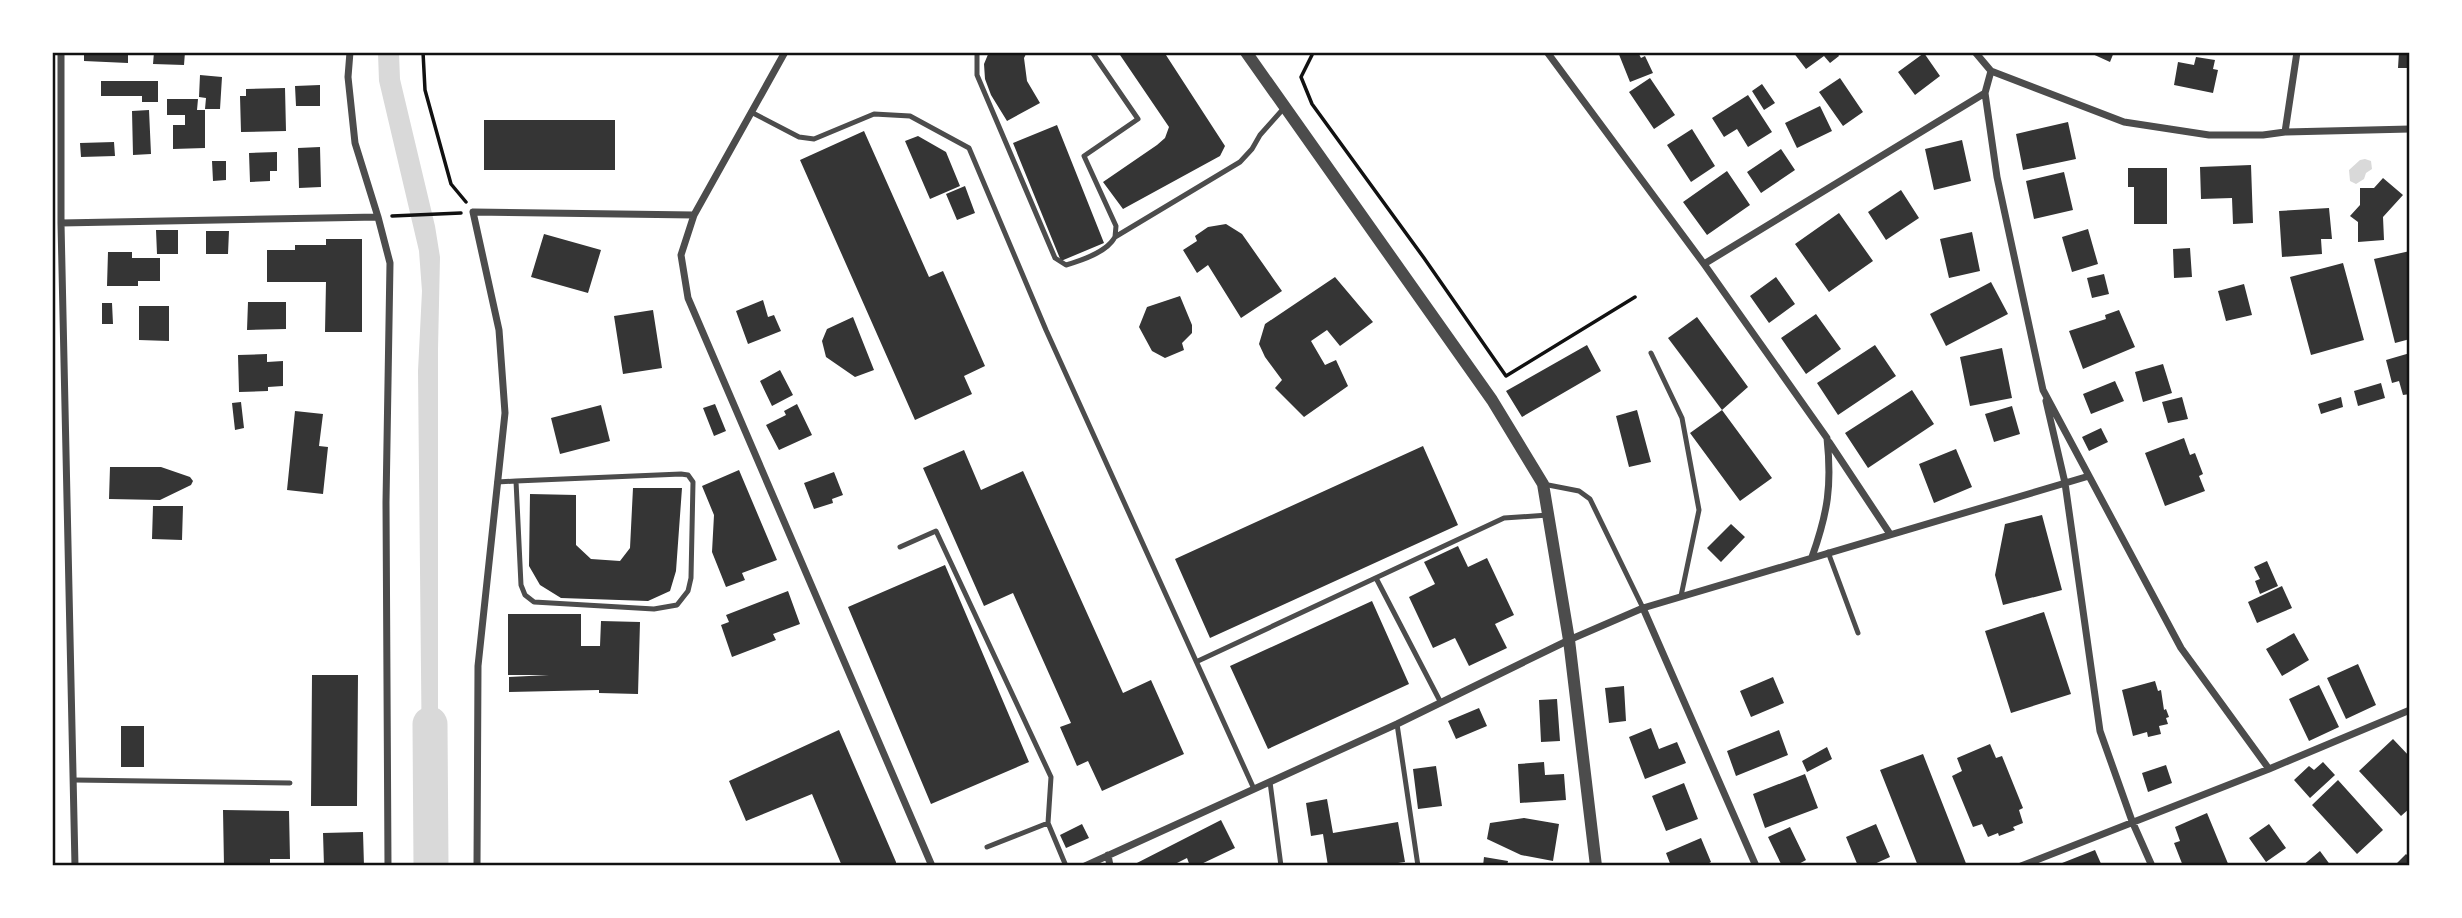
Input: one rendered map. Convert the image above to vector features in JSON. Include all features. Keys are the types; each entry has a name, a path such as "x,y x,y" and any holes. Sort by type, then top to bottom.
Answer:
{"street":[{"path":"61,52 61,223 75,866"},
{"path":"350,52 348,77 355,143 379,217 390,263 386,502 388,866"},
{"path":"785,52 694,215 681,255 688,298 932,866"},
{"path":"1246,52 1492,400 1543,484 1569,640 1595,866"},
{"path":"1547,52 1827,438 1890,534"},
{"path":"1975,52 1991,71 2124,122 2209,135 2410,129"},
{"path":"2285,132 2297,52"},
{"path":"1991,71 1984,93 1997,177 2065,483 2100,731 2132,821 2152,866"},
{"path":"1703,264 1984,93"},
{"path":"477,866 478,666 505,413 499,330 473,212 694,215"},
{"path":"61,223 379,217"},
{"path":"2043,390 2181,648 2269,769"},
{"path":"1812,556 1828,503 1831,473 1827,438"},
{"path":"1085,866 1643,608 2089,476"},
{"path":"1643,608 1756,866"},
{"path":"2021,866 2269,769 2410,710"},
{"path":"1108,855 1110,866"}],"lane":[{"path":"977,52 978,75 1055,258 1066,265 1111,245 1115,237 1116,226 1084,156 1138,119 1092,52"},
{"path":"1115,237 1240,162 1285,107"},
{"path":"751,112 792,134 814,139 874,114 909,116 969,148 1046,330 1254,789"},
{"path":"1651,353 1682,418 1699,509 1681,596"},
{"path":"497,482 516,481 688,475 693,482 691,578 688,591 677,605 654,609 534,602 525,595 522,585 516,481"},
{"path":"1543,484 1579,491 1590,499 1643,608"},
{"path":"1198,661 1504,518 1549,515"},
{"path":"900,547 936,531 1051,777 1048,823 1066,866"},
{"path":"1828,552 1858,633"},
{"path":"1376,578 1441,703"},
{"path":"1397,724 1419,864"},
{"path":"74,780 290,783"},
{"path":"1270,782 1280,866"},
{"path":"987,847 1048,823"}],"path":[{"path":"423,52 425,90 451,184 473,212"},
{"path":"1311,52 1301,78 1312,104 1506,376 1635,297"},
{"path":"379,217 473,212"}],"shaded area":[{"path":"378,53 399,53 400,79 440,257 438,770 422,770 418,371 422,291 419,251 379,81"},
{"path":"2365,159 2371,161 2372,169 2356,184 2350,181 2349,170"}],"building":[{"path":"84,52 128,52 128,63 84,61"},
{"path":"154,52 185,52 184,65 153,64"},
{"path":"989,52 1027,52 1024,58 1027,81 1040,103 1007,121 991,95 985,79 984,64"},
{"path":"1118,52 1164,52 1225,146 1220,156 1123,209 1103,182 1157,145 1165,138 1169,127"},
{"path":"1618,52 1638,52 1641,58 1645,56 1653,73 1630,82"},
{"path":"1793,52 1837,52 1839,56 1830,63 1824,56 1806,69"},
{"path":"2088,52 2114,52 2110,62"},
{"path":"2399,52 2410,52 2410,68 2398,68"},
{"path":"1924,53 1940,76 1915,95 1898,72"},
{"path":"2196,57 2215,60 2213,69 2218,70 2213,93 2174,85 2178,62 2194,65"},
{"path":"200,75 222,77 220,109 205,109 206,98 199,97"},
{"path":"1650,78 1675,115 1654,129 1629,92"},
{"path":"1840,78 1863,112 1843,126 1819,92"},
{"path":"101,81 158,81 158,102 142,102 142,96 101,96"},
{"path":"1762,84 1775,103 1764,110 1752,91"},
{"path":"320,85 320,106 296,106 295,86"},
{"path":"285,88 286,131 241,132 240,96 246,96 246,89"},
{"path":"1748,95 1772,132 1748,147 1737,129 1724,137 1712,118"},
{"path":"167,99 198,99 197,110 205,110 205,148 173,149 173,125 185,125 185,115 167,115"},
{"path":"1820,106 1832,131 1797,148 1785,123"},
{"path":"149,110 151,154 133,155 132,111"},
{"path":"484,120 615,120 615,170 484,170"},
{"path":"2068,122 2076,159 2023,170 2016,134"},
{"path":"1057,125 1104,243 1061,261 1013,143"},
{"path":"1692,129 1715,166 1691,182 1667,145"},
{"path":"864,131 929,277 943,271 985,366 964,376 972,394 915,420 800,160"},
{"path":"918,136 946,152 960,186 930,199 905,141"},
{"path":"1962,140 1971,181 1934,190 1925,149"},
{"path":"114,142 115,156 81,157 80,143"},
{"path":"320,147 321,187 299,188 298,148"},
{"path":"1781,149 1795,170 1761,193 1747,172"},
{"path":"277,152 277,171 270,171 270,181 250,182 249,153"},
{"path":"212,161 226,161 226,180 213,181"},
{"path":"2251,165 2253,223 2233,224 2232,198 2201,199 2200,167"},
{"path":"2128,168 2167,168 2167,224 2134,224 2134,187 2128,187"},
{"path":"1727,171 1750,205 1707,235 1683,202"},
{"path":"2064,172 2073,210 2034,219 2026,181"},
{"path":"2383,178 2403,195 2383,217 2384,240 2358,242 2358,222 2350,216 2360,205 2360,188 2374,188"},
{"path":"965,186 975,213 957,220 946,194"},
{"path":"1901,190 1919,218 1886,240 1868,212"},
{"path":"2329,208 2332,239 2321,239 2322,254 2282,257 2279,211"},
{"path":"1839,213 1873,261 1829,292 1795,244"},
{"path":"1226,224 1242,234 1282,291 1241,318 1208,265 1197,273 1183,250 1197,241 1195,236 1208,227"},
{"path":"2088,229 2098,264 2072,272 2062,237"},
{"path":"156,230 178,230 178,254 157,254"},
{"path":"206,231 229,231 228,254 206,254"},
{"path":"1972,232 1980,271 1949,278 1940,239"},
{"path":"544,234 601,250 588,293 531,277"},
{"path":"326,239 362,239 362,332 325,332 326,282 267,282 267,250 295,250 295,245 326,245"},
{"path":"2190,248 2192,277 2174,278 2173,249"},
{"path":"2410,251 2410,339 2395,343 2374,259"},
{"path":"108,252 132,252 132,258 160,258 160,281 138,281 138,286 107,286"},
{"path":"2343,263 2364,340 2311,355 2290,277"},
{"path":"2104,274 2109,294 2092,298 2087,278"},
{"path":"1335,277 1373,322 1340,346 1327,330 1311,341 1325,365 1336,360 1348,386 1304,417 1275,388 1282,380 1259,344 1265,324"},
{"path":"1776,277 1795,304 1769,323 1750,296"},
{"path":"1991,282 2008,314 1946,346 1930,314"},
{"path":"2244,284 2252,315 2226,321 2218,291"},
{"path":"1180,296 1192,325 1192,333 1182,343 1184,350 1165,358 1152,351 1139,327 1147,307"},
{"path":"763,300 768,317 774,315 781,331 748,344 736,311"},
{"path":"248,302 286,302 286,329 247,330"},
{"path":"102,303 112,303 113,324 102,324"},
{"path":"139,306 169,306 169,341 139,340"},
{"path":"653,310 662,368 623,374 614,316"},
{"path":"2119,310 2135,347 2083,369 2069,331 2106,319 2105,315"},
{"path":"1816,314 1841,349 1806,374 1781,338"},
{"path":"853,317 874,370 855,377 826,357 822,341 827,329"},
{"path":"1697,317 1748,387 1722,410 1668,338"},
{"path":"1587,345 1601,371 1522,417 1506,391"},
{"path":"1875,345 1896,376 1838,415 1817,383"},
{"path":"2002,348 2012,398 1970,406 1960,357"},
{"path":"2410,353 2410,394 2403,395 2399,381 2392,383 2386,360"},
{"path":"267,354 267,362 283,361 283,386 268,387 268,391 239,392 238,355"},
{"path":"2163,364 2172,393 2143,402 2135,372"},
{"path":"780,370 793,395 772,406 760,381"},
{"path":"2115,381 2124,401 2091,414 2083,394"},
{"path":"2381,383 2385,398 2358,406 2354,391"},
{"path":"1912,390 1934,424 1868,468 1845,433"},
{"path":"2182,397 2188,419 2168,423 2162,402"},
{"path":"2341,397 2343,407 2321,414 2318,404"},
{"path":"241,402 244,428 235,430 232,403"},
{"path":"715,404 726,431 714,436 703,408"},
{"path":"797,404 812,435 779,450 766,425 786,415 784,411"},
{"path":"601,405 610,441 560,454 551,418"},
{"path":"2012,406 2020,434 1994,442 1985,414"},
{"path":"1637,410 1651,462 1629,467 1616,416"},
{"path":"1722,410 1772,478 1740,501 1690,433"},
{"path":"295,411 323,414 319,446 328,447 323,494 287,490"},
{"path":"2101,428 2108,442 2089,451 2082,437"},
{"path":"2184,438 2190,455 2195,453 2203,474 2199,476 2205,491 2165,506 2145,453"},
{"path":"1423,446 1458,525 1210,638 1175,559"},
{"path":"1956,449 1972,487 1934,503 1919,464"},
{"path":"964,450 981,490 1023,471 1123,693 1151,680 1184,754 1102,791 1088,761 1077,766 1060,727 1071,723 1013,593 984,606 923,468"},
{"path":"110,467 161,467 190,477 193,481 191,485 160,500 109,499"},
{"path":"739,470 777,560 742,573 745,580 726,587 712,552 714,515 702,486"},
{"path":"834,472 843,495 832,499 833,503 814,509 804,483"},
{"path":"633,488 682,488 676,571 670,591 648,601 561,598 540,585 529,566 530,494 576,495 576,545 591,559 620,561 630,548"},
{"path":"153,506 183,506 182,540 152,539"},
{"path":"2042,515 2062,590 2003,605 1995,575 2005,524"},
{"path":"1731,524 1745,537 1721,562 1707,548"},
{"path":"1458,546 1468,567 1487,558 1514,615 1495,624 1507,648 1469,666 1455,638 1433,648 1409,597 1435,584 1424,562"},
{"path":"2267,561 2278,586 2260,594 2255,581 2260,579 2254,567"},
{"path":"945,565 1029,762 931,804 848,607"},
{"path":"2282,586 2292,608 2257,623 2248,602"},
{"path":"788,591 800,624 773,634 776,640 732,657 721,625 729,622 726,615"},
{"path":"1372,601 1409,684 1268,749 1230,666"},
{"path":"2044,612 2071,694 2011,713 1985,631"},
{"path":"508,614 581,614 581,646 600,646 601,621 640,622 638,694 599,693 599,690 509,692 509,677 549,675 508,675"},
{"path":"2294,633 2309,660 2282,676 2266,649"},
{"path":"2358,664 2376,705 2346,719 2327,678"},
{"path":"312,675 358,675 357,806 311,806"},
{"path":"1773,677 1784,703 1751,717 1740,691"},
{"path":"2155,681 2158,691 2161,690 2164,710 2166,709 2169,717 2166,718 2168,724 2159,726 2161,734 2148,737 2147,732 2133,736 2122,690"},
{"path":"2319,685 2339,727 2309,741 2289,699"},
{"path":"1624,686 1626,721 1609,723 1605,688"},
{"path":"1557,699 1560,741 1541,742 1539,700"},
{"path":"1479,708 1487,726 1456,739 1448,721"},
{"path":"121,726 144,726 144,767 121,767"},
{"path":"1651,728 1659,749 1677,742 1686,763 1645,779 1629,737"},
{"path":"839,730 896,866 842,866 812,794 746,821 729,781"},
{"path":"1779,730 1788,755 1736,776 1727,751"},
{"path":"2393,739 2410,757 2410,808 2401,816 2359,771"},
{"path":"1990,744 1996,758 2002,756 2023,808 2019,810 2023,823 2013,827 2015,830 1988,837 1982,824 1973,827 1952,776 1962,771 1957,758"},
{"path":"1827,747 1832,759 1807,772 1802,761"},
{"path":"1923,754 1967,866 1918,866 1880,770"},
{"path":"1544,762 1545,775 1564,774 1566,800 1520,803 1518,764"},
{"path":"2323,762 2335,775 2310,798 2294,780 2309,766 2314,770"},
{"path":"2166,765 2172,783 2148,792 2142,773"},
{"path":"1436,766 1442,806 1418,809 1413,769"},
{"path":"1805,774 1818,808 1765,828 1753,794"},
{"path":"2338,780 2383,830 2357,854 2312,805"},
{"path":"1684,783 1698,819 1666,831 1652,796"},
{"path":"1327,799 1333,833 1398,822 1405,862 1398,863 1399,866 1328,866 1323,834 1311,836 1306,803"},
{"path":"223,810 289,811 290,859 270,859 270,866 224,866"},
{"path":"2207,813 2229,866 2183,866 2174,843 2180,841 2175,827"},
{"path":"1524,818 1559,824 1553,861 1521,855 1487,839 1490,823"},
{"path":"1221,820 1235,848 1197,866 1190,866 1187,858 1171,866 1131,866"},
{"path":"1082,824 1089,838 1066,848 1060,835"},
{"path":"1876,824 1890,857 1870,866 1858,866 1846,837"},
{"path":"2269,824 2286,848 2266,862 2249,838"},
{"path":"1790,827 1806,860 1795,866 1782,866 1768,837"},
{"path":"363,832 364,866 324,866 323,833"},
{"path":"1701,838 1711,862 1704,866 1671,866 1666,853"},
{"path":"2095,850 2102,866 2057,866 2057,865"},
{"path":"2320,851 2331,866 2302,866"},
{"path":"2406,854 2410,858 2410,866 2394,866"},
{"path":"1484,857 1508,861 1507,866 1483,866"}],"waterway":[{"path":"430,724 431,866"}]}
